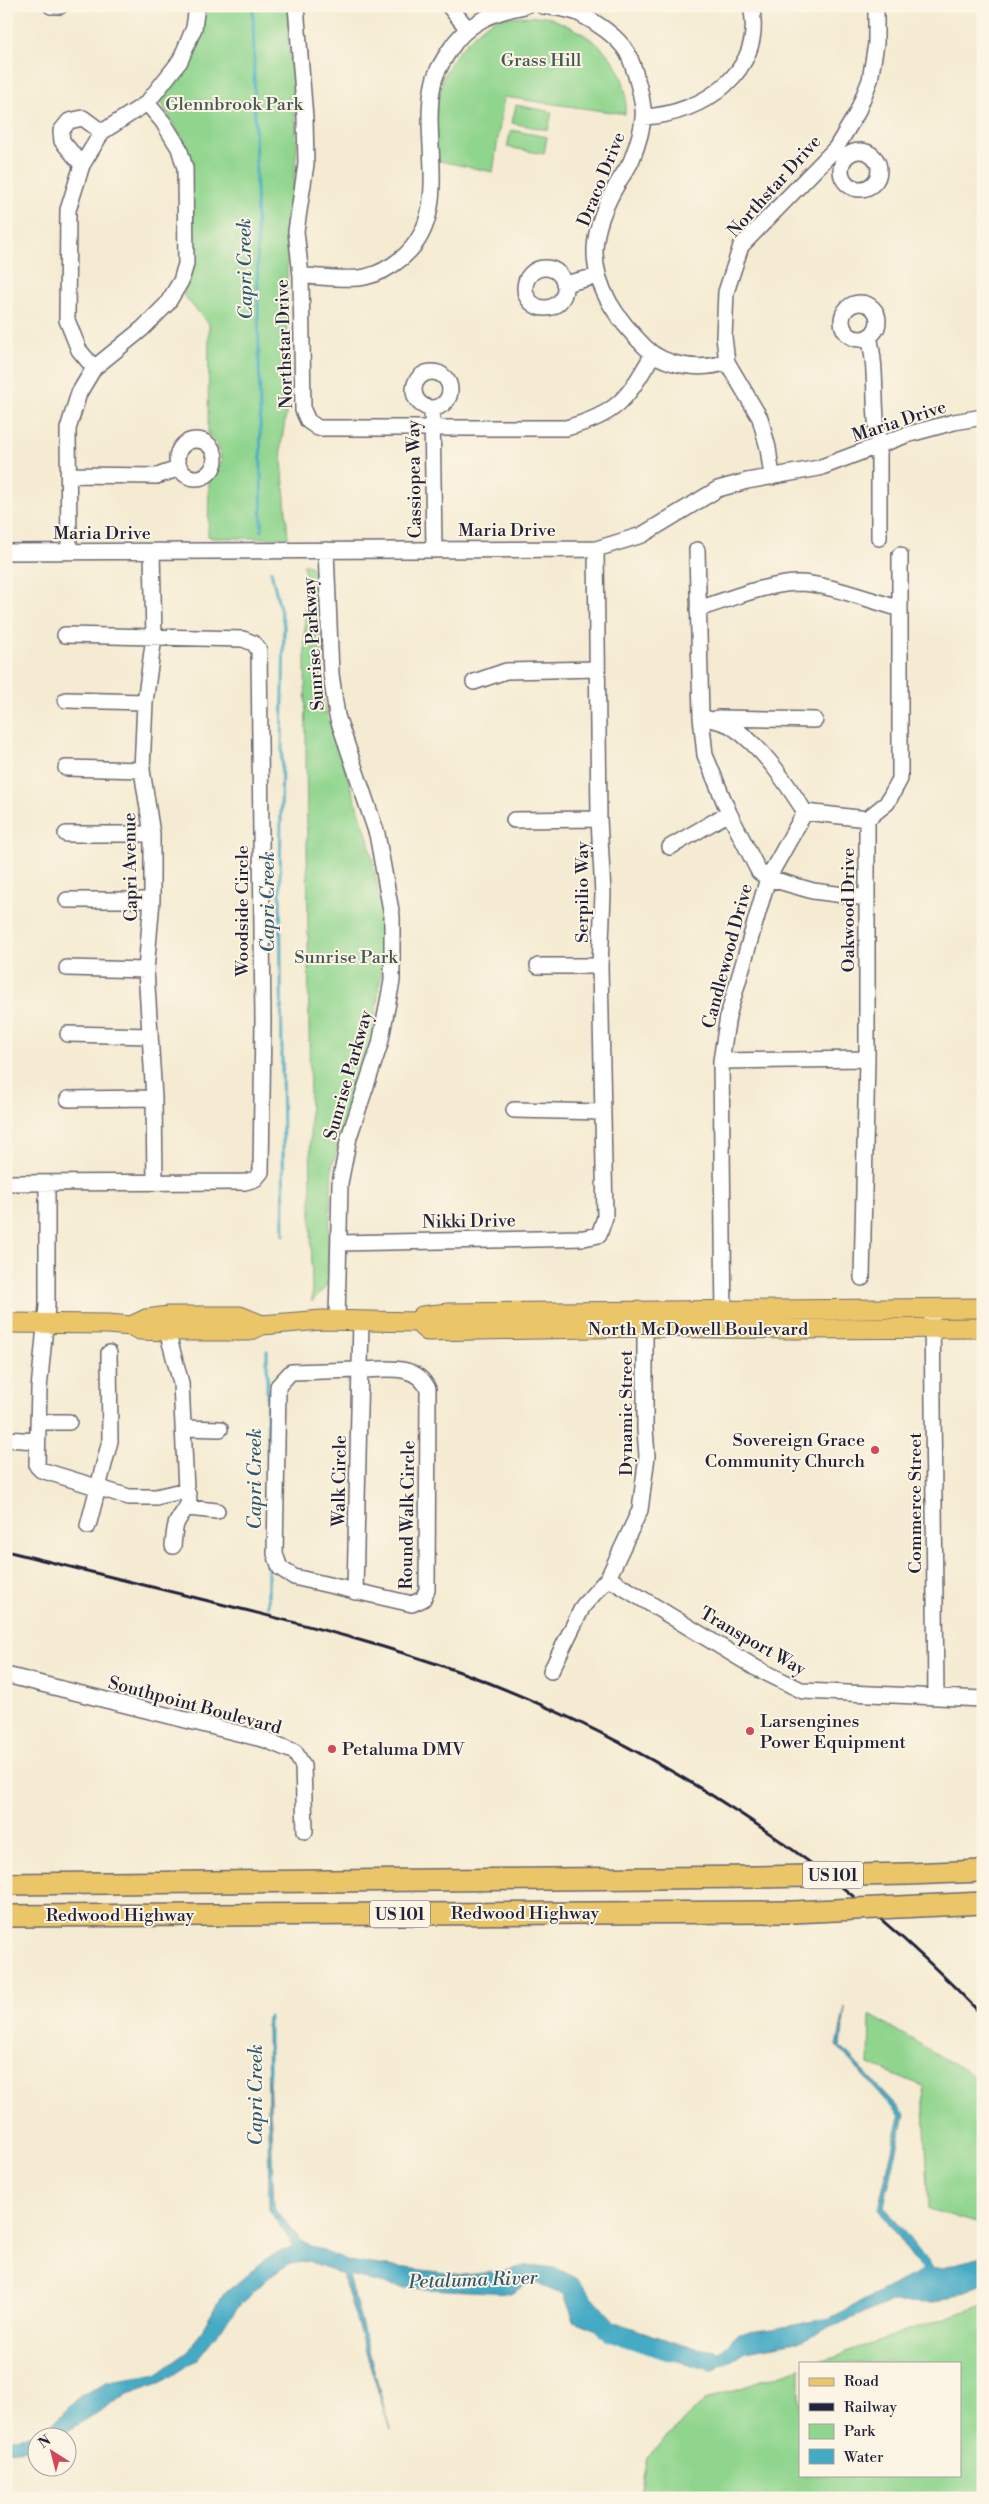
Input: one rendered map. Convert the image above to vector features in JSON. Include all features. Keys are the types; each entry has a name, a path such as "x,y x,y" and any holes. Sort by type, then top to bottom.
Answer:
{"highway":[{"name":"Redwood Highway","path":"6,1884 758,1877 983,1871"},
{"name":"Redwood Highway","path":"6,1916 793,1912 983,1903"}],"main road":[{"name":"North McDowell Boulevard","path":"724,1320 932,1308 983,1308"},
{"name":"North McDowell Boulevard","path":"6,1323 46,1322 131,1326 140,1330 167,1331 249,1330 262,1325 337,1320 418,1322 422,1316 449,1313 724,1320 932,1329 983,1328"},
{"name":"North McDowell Boulevard","path":"131,1326 146,1318 169,1316 240,1316 262,1325"}],"street":[{"path":"51,6 60,6"},
{"path":"94,368 79,350 67,320 68,210 82,165 102,132 147,103 180,61 194,28 197,6"},
{"name":"Northstar Drive","path":"296,6 305,118 306,164 296,231 301,276 303,410 308,421 318,428 566,428 593,421 619,404 634,387 652,354"},
{"path":"449,6 468,28"},
{"path":"301,276 364,277 390,268 411,250 425,230 432,201 430,110 433,82 438,69 455,42 468,28 494,12 525,6"},
{"name":"Draco Drive","path":"543,6 580,10 601,28 626,52 640,94 644,117 632,160 618,183 599,226 595,249 598,276 610,305 631,333 652,354 693,367 716,366 727,362"},
{"path":"644,117 656,117 689,108 716,95 737,72 751,46 755,23 751,6"},
{"name":"Northstar Drive","path":"772,476 768,448 760,418 727,362 724,337 726,292 741,246 841,153 870,80 876,44 876,6"},
{"path":"69,552 70,476 68,429 78,393 94,368 142,329 167,304 181,281 186,264 185,168 180,148 163,122 147,103"},
{"path":"82,165 62,141 61,131 69,121 83,118 102,132"},
{"path":"564,284 598,276"},
{"path":"869,337 873,352 876,429 879,444 879,538"},
{"name":"Cassiopea Way","path":"432,408 434,550"},
{"name":"Maria Drive","path":"6,552 596,549 642,535 718,489 772,476 819,468 879,444 954,422 983,417"},
{"path":"70,476 157,476 180,468"},
{"name":"Serpilio Way","path":"596,549 599,819 603,894 600,966 605,1217 599,1235"},
{"name":"Sunrise Parkway","path":"326,550 331,674 337,716 378,834 392,916 392,981 380,1044 348,1137 340,1183 337,1320"},
{"name":"Candlewood Drive","path":"697,550 701,718 705,755 729,813 759,872 768,878 728,1016 721,1061 724,1320"},
{"name":"Capri Avenue","path":"152,552 154,637 145,702 142,770 152,834 152,900 146,970 154,1098 155,1182"},
{"path":"805,812 867,819 886,803 900,779 898,608 900,555"},
{"path":"698,609 774,586 800,583 821,586 898,608"},
{"path":"65,635 154,637"},
{"name":"Woodside Circle","path":"154,637 243,639 254,643 259,650 262,1021 261,1172 255,1179 245,1182 155,1182"},
{"path":"474,682 506,671 597,670"},
{"path":"66,700 145,702"},
{"path":"701,718 730,726 757,749 781,775 805,812"},
{"path":"701,718 815,720"},
{"path":"66,768 142,770"},
{"path":"805,812 768,878 813,891 867,898"},
{"path":"670,847 729,813"},
{"path":"514,820 599,819"},
{"name":"Oakwood Drive","path":"862,1278 867,1059 867,819"},
{"path":"66,834 152,834"},
{"path":"67,900 152,900"},
{"path":"538,966 600,966"},
{"path":"67,968 146,970"},
{"path":"68,1034 149,1036"},
{"path":"721,1061 867,1059"},
{"path":"68,1100 154,1098"},
{"path":"514,1110 603,1112"},
{"path":"6,1183 155,1182"},
{"path":"47,1183 46,1322 35,1460 41,1470 129,1497 156,1497 186,1490"},
{"name":"Nikki Drive","path":"339,1243 584,1238 599,1235"},
{"name":"Commerce Street","path":"932,1308 936,1697"},
{"name":"Dynamic Street","path":"551,1671 583,1606 608,1578 642,1503 648,1456 645,1429 645,1319"},
{"path":"359,1370 361,1320"},
{"path":"167,1331 181,1383 185,1428 186,1490 189,1495 188,1508 176,1524 173,1546"},
{"path":"88,1526 110,1441 109,1353"},
{"name":"Round Walk Circle","path":"359,1370 409,1370 424,1381 428,1389 427,1590 424,1599 412,1604 294,1577 280,1568 275,1554 278,1386 290,1372 359,1370"},
{"name":"Walk Circle","path":"355,1592 359,1370"},
{"path":"38,1422 69,1422"},
{"path":"185,1428 220,1429"},
{"path":"6,1439 37,1441"},
{"path":"188,1508 217,1512"},
{"name":"Transport Way","path":"608,1578 788,1686 803,1691 983,1699"},
{"name":"Southpoint Boulevard","path":"6,1675 266,1740 295,1752 303,1766 305,1831"}],"green space":[{"name":"Glennbrook Park","path":"203,6 288,6 288,43 294,87 297,143 287,268 287,364 290,388 281,446 288,538 212,538 208,536 209,480 215,475 221,464 220,452 208,434 209,324 183,295 193,269 192,206 186,146 161,102 163,96 185,66"},
{"name":"Grass Hill","path":"546,16 584,35 606,52 621,76 626,93 625,114 504,97 493,172 435,160 435,127 438,98 441,84 455,57 476,33 496,19"},
{"path":"516,105 552,112 548,130 512,123"},
{"path":"511,130 547,137 544,154 507,147"},
{"name":"Sunrise Park","path":"304,564 308,564 318,575 323,703 368,838 381,904 383,959 371,1049 332,1166 327,1285 312,1302"},
{"path":"870,2015 983,2081 983,2225 929,2209 923,2086 869,2064"},
{"path":"983,2305 983,2498 639,2498 647,2457 705,2400 799,2368 799,2476 962,2476 962,2362 817,2362"}],"water":[{"path":"845,2007 841,2047 905,2115 884,2206 933,2269 983,2257 983,2284 935,2303 890,2302 797,2342 745,2351 713,2371 671,2359 635,2336 599,2331 574,2321 564,2294 532,2281 512,2293 404,2288 349,2276 390,2430 342,2274 309,2261 288,2264 267,2279 239,2306 197,2359 162,2382 126,2395 76,2426 50,2426 80,2396 108,2381 159,2373 189,2351 223,2295 267,2258 294,2246 269,2210 267,2018 274,2208 302,2242 347,2261 463,2275 505,2271 528,2265 556,2268 576,2278 615,2322 682,2345 720,2352 739,2333 773,2329 830,2318 922,2271 878,2209 900,2117 837,2046"},
{"path":"28,2436 28,2449 6,2451 6,2439"}],"waterway":[{"name":"Capri Creek","path":"253,6 262,531"},
{"name":"Capri Creek","path":"271,571 284,625 280,881 284,1235"},
{"name":"Capri Creek","path":"267,1351 268,1525"},
{"name":"Capri Creek","path":"268,1554 268,1606"},
{"name":"Capri Creek","path":"269,2017 269,2077"},
{"name":"Petaluma River","path":"595,2315 610,2332 672,2352"}],"railway":[{"path":"6,1551 352,1638 466,1674 538,1703 609,1737 677,1774 744,1816 808,1861 869,1909 927,1961 983,2016"}],"place":[{"name":"Sovereign Grace Community Church","path":"875,1450"},
{"name":"Larsengines Power Equipment","path":"750,1731"},
{"name":"Petaluma DMV","path":"332,1749"}]}
